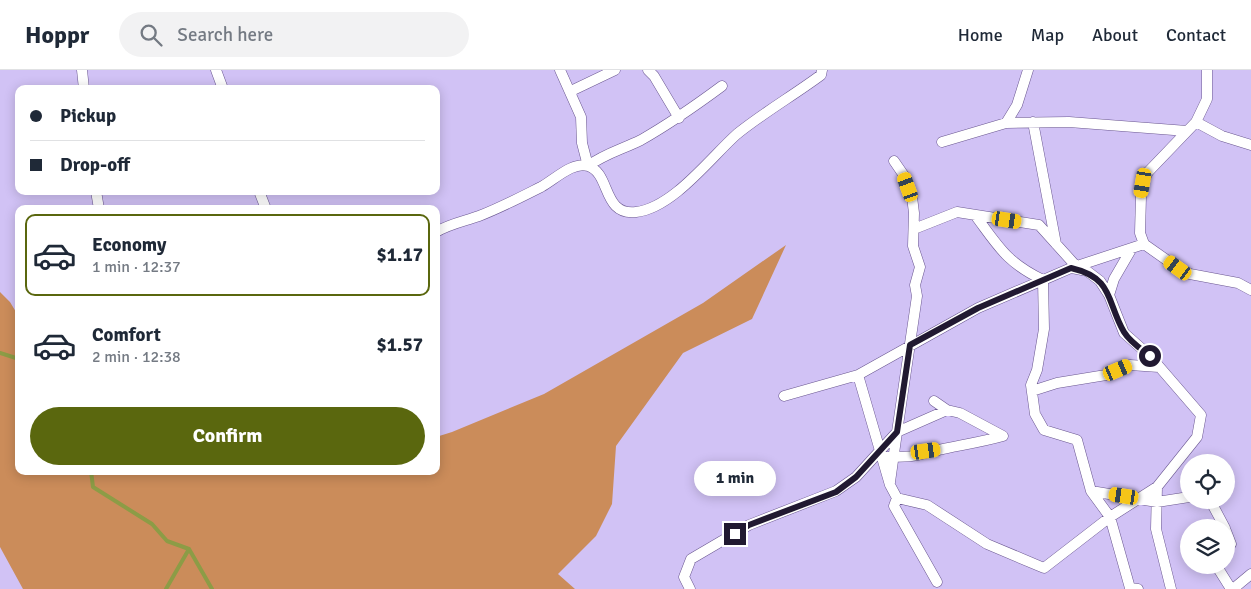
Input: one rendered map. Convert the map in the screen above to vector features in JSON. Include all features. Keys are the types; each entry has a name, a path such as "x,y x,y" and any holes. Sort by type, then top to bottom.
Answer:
{"street":[{"path":"82,70 84,85"},
{"path":"216,70 222,85"},
{"path":"560,70 581,117 582,143 588,166"},
{"path":"570,91 615,70"},
{"path":"648,70 654,76 679,118"},
{"path":"440,230 481,215 542,186 577,166 588,166 596,171 616,208 624,212 638,212 663,202 708,165 741,132 821,75 822,70"},
{"path":"1006,123 1018,105 1028,70"},
{"path":"1207,70 1207,99 1196,122 1148,172 1143,183 1140,233 1144,244 1190,274 1238,283 1251,290"},
{"path":"588,166 599,158 639,141 679,118 722,86"},
{"path":"1033,122 1056,244"},
{"path":"942,142 1006,123 1069,122 1187,131"},
{"path":"1196,122 1222,136 1251,146"},
{"path":"890,485 917,296 915,285 920,267 913,246 912,197 905,177 894,161"},
{"path":"858,375 890,485 897,498 927,506 987,544 1044,568 1110,517 1157,487 1197,437 1201,415 1150,356 1124,333 1109,295 1100,281 1087,272 1073,267 1039,225 958,212 914,229"},
{"path":"975,215 1003,253 1023,270 1043,280"},
{"path":"784,396 858,375 978,308 1073,267 1144,244"},
{"path":"1109,295 1114,279 1132,248"},
{"path":"1043,280 1044,329 1037,370 1031,385 1035,414 1044,430 1077,440 1091,491 1110,517 1130,588 1138,589"},
{"path":"1032,390 1057,383 1106,375 1130,365 1159,367"},
{"path":"881,453 894,456 917,456 926,451 969,445 1003,436 960,413 947,410 934,401"},
{"path":"690,589 684,577 691,559 749,525 836,492 856,477 881,453 897,432 947,410"},
{"path":"1157,487 1156,529 1171,589"},
{"path":"1091,491 1157,502 1180,498"},
{"path":"897,498 894,506 937,582"},
{"path":"1222,574 1232,589 1251,574"}],"shaded area":[{"path":"786,245 752,319 683,353 616,446 612,504 596,536 558,574 575,589 23,589 0,547 0,292 15,310 15,475 440,475 440,436 544,394 703,303"}],"waterway":[{"path":"0,353 15,358"},
{"path":"92,475 93,487 152,524 167,541 189,549 212,589"},
{"path":"166,589 189,549"}],"route":[{"path":"735,534 749,525 836,492 856,477 897,432 910,345 978,308 1071,268 1087,272 1100,281 1109,295 1124,333 1134,344 1150,356"}]}
